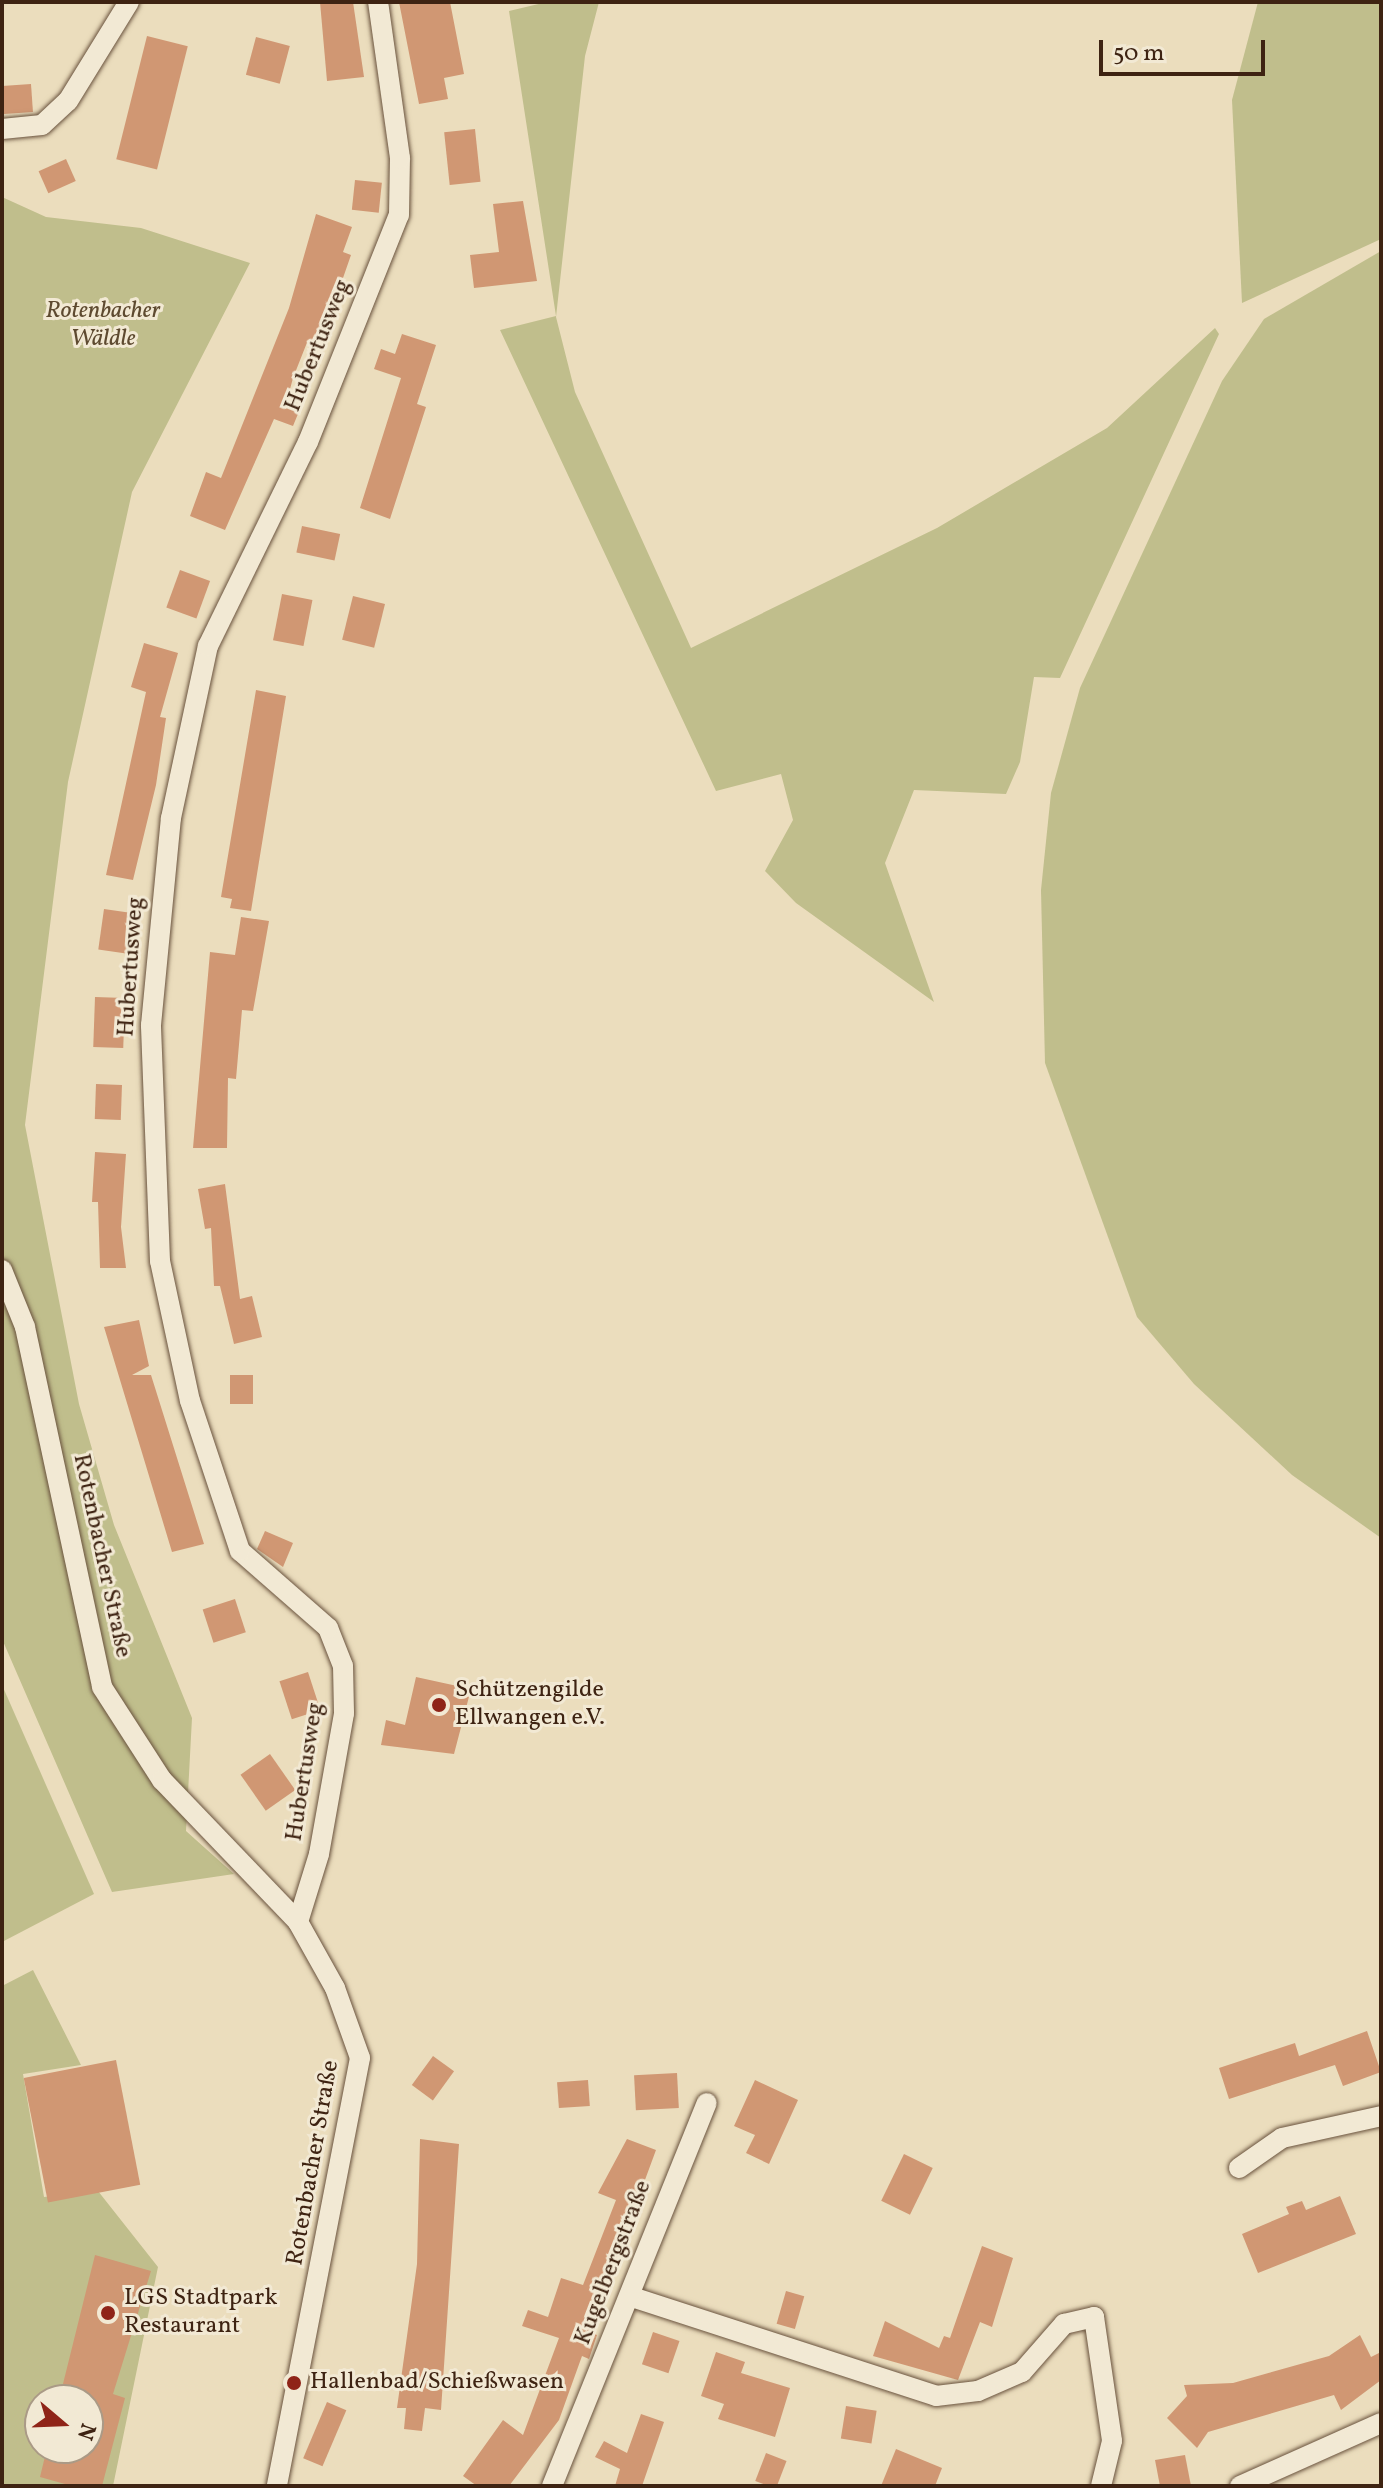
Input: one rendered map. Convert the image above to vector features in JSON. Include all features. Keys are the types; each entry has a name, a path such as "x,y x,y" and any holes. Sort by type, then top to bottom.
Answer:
{"street":[{"path":"2,129 42,125 68,101 129,2"},
{"name":"Hubertusweg","path":"298,1922 319,1854 344,1713 343,1666 328,1628 240,1551 190,1401 160,1261 151,1025 171,818 208,646 308,442 399,215 400,158 378,2"},
{"name":"Rotenbacher Straße","path":"2,1270 25,1327 102,1687 162,1780 298,1922 335,1988 360,2058 277,2486"},
{"name":"Kugelbergstraße","path":"552,2486 632,2297 707,2103"},
{"path":"1239,2168 1282,2138 1381,2116"},
{"path":"632,2297 936,2396 978,2391 1022,2372 1064,2324 1094,2317 1112,2441 1101,2486"},
{"path":"1240,2486 1381,2423"}],"green space":[{"path":"547,2 599,2 585,56 556,317 575,392 691,648 937,528 1107,428 1215,328 1219,334 1060,678 1034,677 1020,762 1006,794 914,790 885,863 934,1002 796,903 765,871 793,820 781,774 716,791 500,330 556,316 509,11"},
{"path":"1258,2 1381,2 1381,239 1242,303 1232,100"},
{"name":"Rotenbacher Wäldle","path":"2,197 46,217 141,228 250,263 132,492 68,782 25,1125 79,1404 114,1525 192,1718 186,1831 234,1874 112,1892 2,1639"},
{"path":"1381,251 1381,1538 1292,1475 1194,1384 1137,1317 1045,1063 1041,890 1051,793 1080,688 1222,381 1264,319"},
{"path":"2,1685 94,1894 2,1942"},
{"path":"33,1970 81,2065 23,2074 44,2197 98,2191 158,2267 113,2486 2,2486 2,1986"}],"building":[{"path":"320,2 353,2 364,77 327,81"},
{"path":"399,2 450,2 464,74 444,78 448,99 419,104"},
{"path":"147,36 188,46 157,169 116,159"},
{"path":"256,37 290,46 280,84 246,75"},
{"path":"31,84 33,112 4,114 2,86"},
{"path":"475,129 481,182 450,185 444,132"},
{"path":"66,159 76,181 48,193 39,171"},
{"path":"355,180 382,183 379,213 352,210"},
{"path":"523,201 537,281 474,288 470,255 499,252 493,204"},
{"path":"316,214 352,227 343,252 351,255 320,344 308,340 293,378 286,404 300,409 293,426 274,419 225,530 190,516 206,472 221,478 289,308"},
{"path":"402,334 436,345 417,404 426,407 390,519 360,508 401,378 374,369 381,349 395,354"},
{"path":"302,526 340,534 335,561 296,552"},
{"path":"180,570 210,581 196,619 166,608"},
{"path":"282,594 312,600 303,646 273,640"},
{"path":"353,596 385,604 374,648 342,640"},
{"path":"144,643 178,653 160,717 166,718 156,785 133,880 106,875 146,692 131,687"},
{"path":"256,690 286,696 251,911 230,908 232,899 221,897"},
{"path":"104,909 132,913 126,953 98,950"},
{"path":"241,917 269,921 253,1011 242,1010 236,1079 228,1078 227,1148 193,1148 210,952 235,955"},
{"path":"95,997 125,998 123,1048 93,1047"},
{"path":"96,1084 122,1085 121,1120 95,1119"},
{"path":"95,1152 126,1154 121,1227 126,1268 100,1268 98,1202 92,1202"},
{"path":"225,1184 240,1299 252,1296 262,1337 234,1344 220,1286 214,1286 211,1228 205,1229 198,1189"},
{"path":"139,1320 149,1366 132,1375 151,1375 204,1544 172,1552 104,1327"},
{"path":"230,1375 253,1375 253,1404 230,1404"},
{"path":"265,1531 293,1543 283,1567 257,1549"},
{"path":"235,1599 246,1632 213,1643 203,1610"},
{"path":"308,1672 320,1710 292,1719 279,1681"},
{"name":"Schützengilde Ellwangen e.V.","path":"416,1677 471,1689 454,1754 381,1745 386,1720 405,1725"},
{"path":"270,1754 295,1790 266,1811 241,1775"},
{"path":"1367,2031 1381,2072 1343,2086 1335,2065 1229,2099 1219,2068 1295,2043 1299,2056"},
{"path":"433,2056 454,2071 433,2100 412,2085"},
{"path":"116,2060 140,2185 48,2203 24,2078"},
{"path":"677,2073 679,2108 636,2110 634,2075"},
{"path":"588,2080 590,2106 559,2108 557,2082"},
{"path":"755,2080 798,2100 769,2164 746,2153 755,2135 734,2126"},
{"path":"420,2139 459,2144 441,2410 425,2408 422,2431 404,2429 406,2408 397,2408 417,2264"},
{"path":"627,2139 656,2150 589,2332 597,2335 589,2359 582,2356 559,2420 509,2486 477,2486 463,2476 503,2420 523,2435 559,2338 522,2326 528,2310 548,2317 561,2278 583,2285 616,2200 598,2193"},
{"path":"904,2154 933,2168 910,2215 881,2201"},
{"path":"1340,2196 1356,2234 1258,2273 1242,2234 1289,2214 1286,2207 1302,2201 1306,2210"},
{"path":"982,2246 1013,2258 992,2327 980,2322 958,2380 873,2356 885,2321 939,2348 944,2336 950,2338"},
{"name":"LGS Stadtpark Restaurant","path":"95,2255 151,2271 113,2394 125,2398 102,2486 72,2486 40,2477 43,2464 104,2464 104,2384 63,2384"},
{"path":"786,2291 804,2296 795,2329 777,2324"},
{"path":"653,2332 679,2341 668,2373 642,2364"},
{"path":"1360,2335 1371,2357 1381,2352 1381,2380 1341,2410 1334,2395 1208,2432 1197,2448 1167,2418 1187,2396 1184,2385 1233,2383 1329,2356"},
{"path":"716,2352 745,2362 741,2373 790,2388 775,2437 718,2419 724,2404 701,2396"},
{"path":"327,2402 346,2410 322,2466 303,2458"},
{"path":"846,2406 877,2411 871,2443 841,2439"},
{"path":"641,2414 664,2422 642,2486 615,2486 620,2469 595,2457 604,2441 627,2453"},
{"path":"896,2449 942,2468 935,2486 881,2486"},
{"path":"766,2453 787,2461 777,2486 755,2481"},
{"path":"1185,2455 1191,2486 1160,2486 1155,2460"}],"place":[{"name":"Schützengilde Ellwangen e.V.","path":"439,1705"},
{"name":"LGS Stadtpark Restaurant","path":"108,2313"},
{"name":"Hallenbad/Schießwasen","path":"294,2383"}]}
